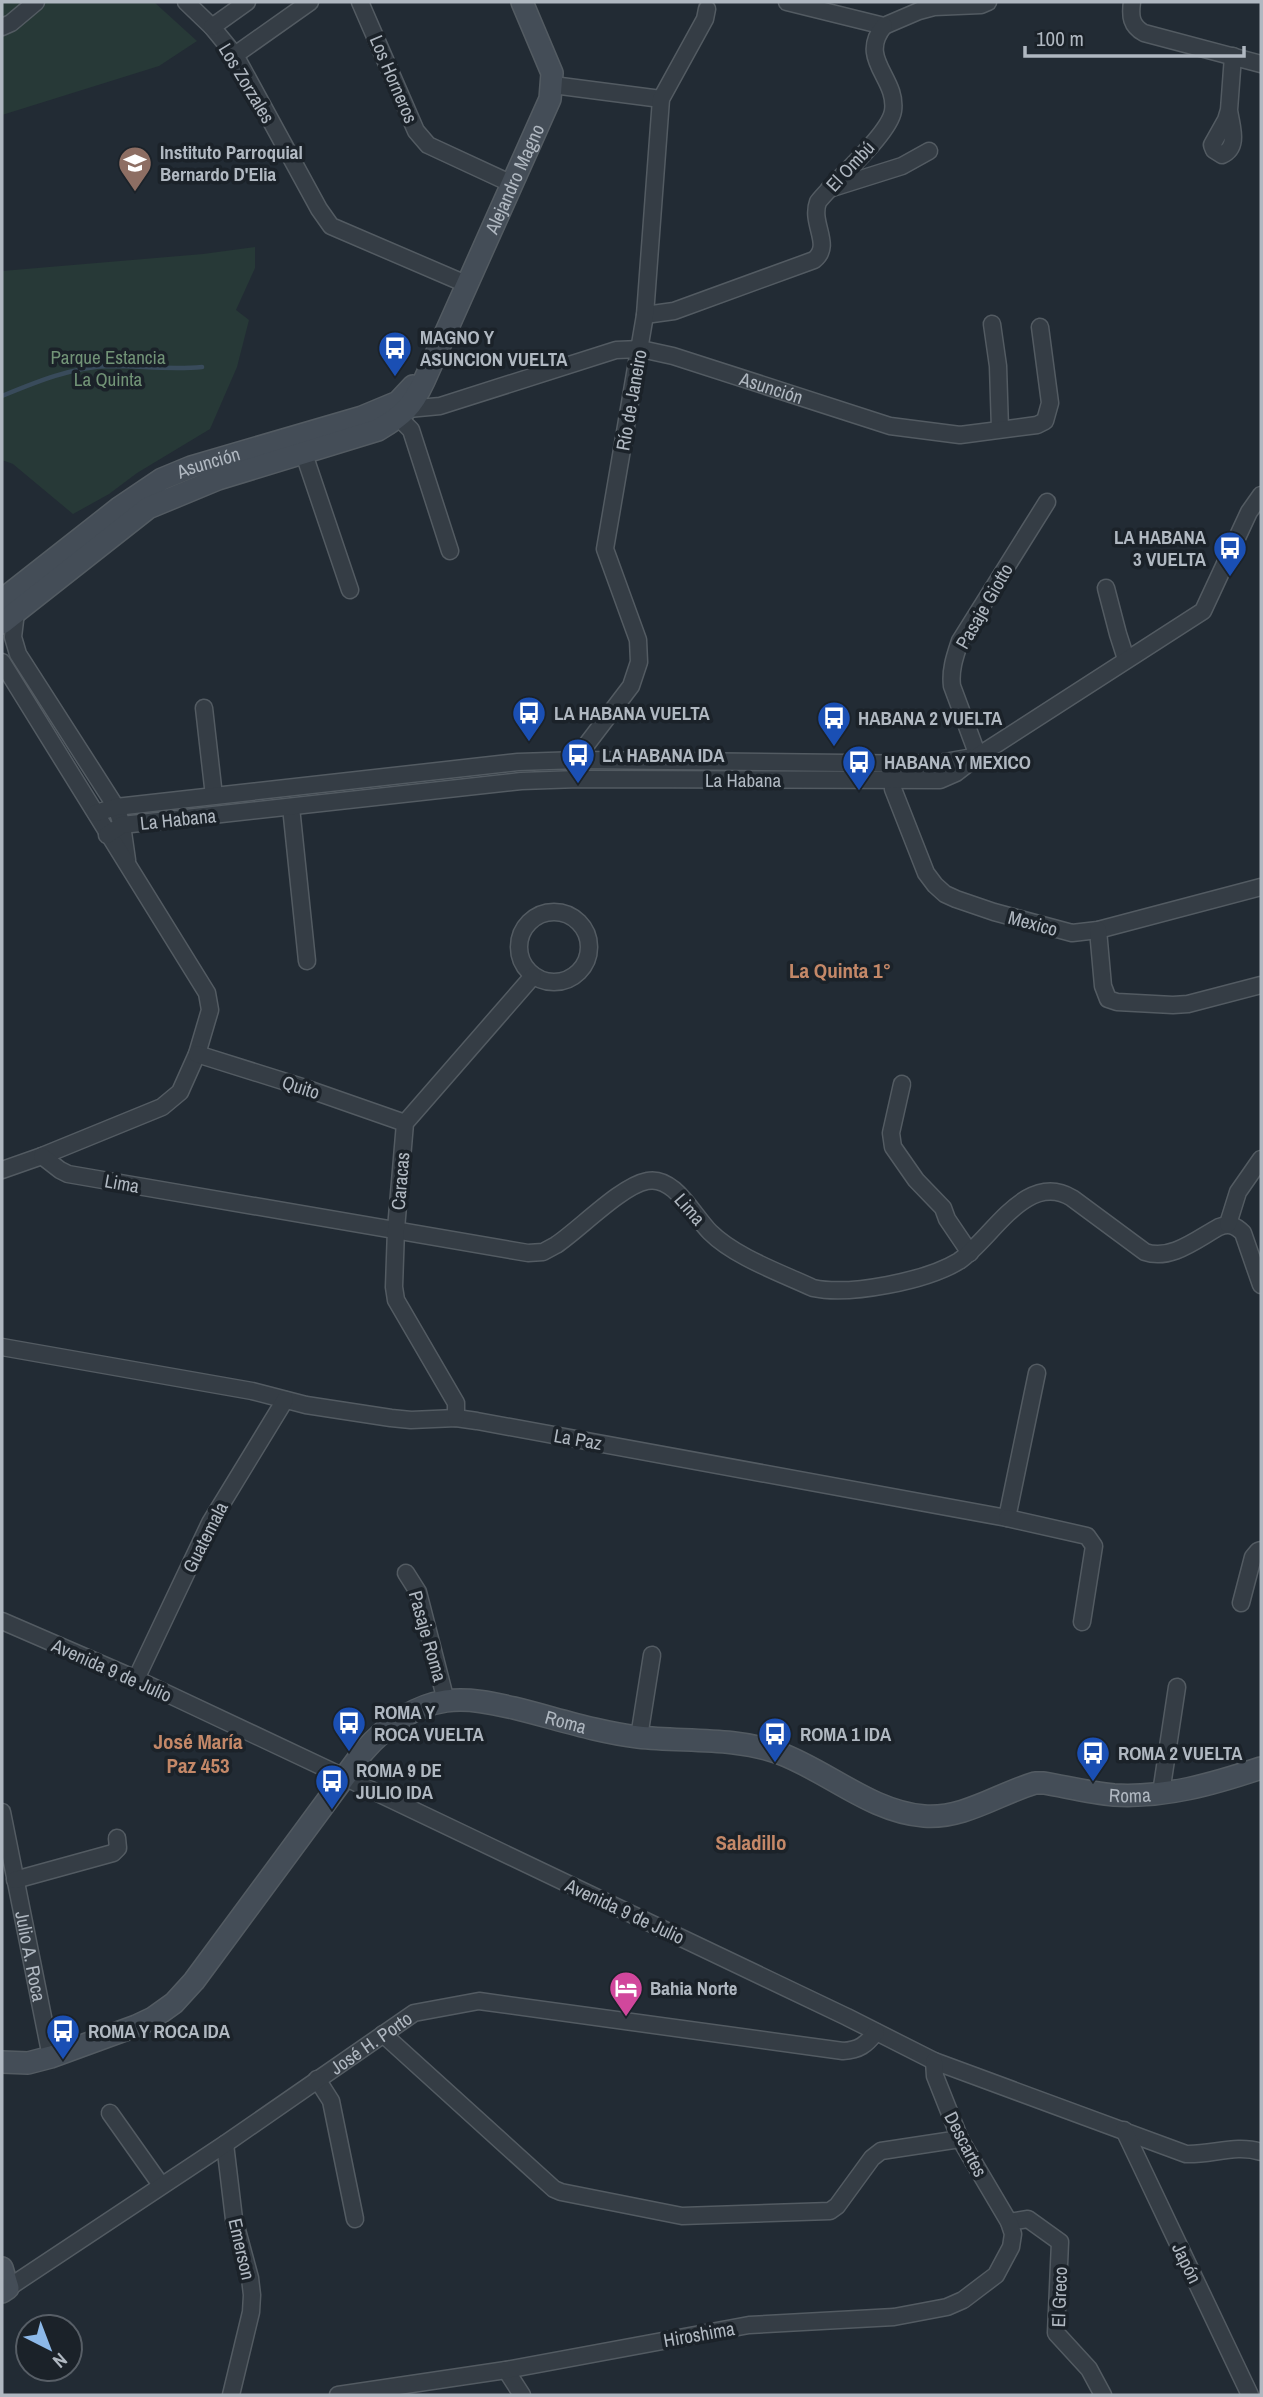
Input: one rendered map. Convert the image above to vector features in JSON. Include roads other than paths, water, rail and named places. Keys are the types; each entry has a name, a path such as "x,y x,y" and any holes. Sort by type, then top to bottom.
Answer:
{"main road":[{"path":"522,2 549,63 553,85"},
{"name":"Alejandro Magno","path":"436,353 545,114 553,85"},
{"path":"404,413 416,399 436,353"},
{"name":"Asunción","path":"6,612 148,487 162,478 362,417 398,402 436,353"},
{"name":"Asunción","path":"81,548 159,502 218,479 377,430 404,413"},
{"name":"Roma","path":"2,2062 28,2063 51,2057 136,2026 174,2003 194,1981 378,1735 400,1718 422,1707 446,1701 493,1703 639,1737 737,1744 776,1752 809,1766 867,1798 907,1814 926,1816 942,1816 966,1810 1035,1783 1111,1795 1161,1793 1192,1790 1261,1768"}],"street":[{"path":"2,27 11,23 36,2"},
{"name":"Los Zorzales","path":"186,2 212,27 235,55 319,209 331,226 466,284"},
{"path":"212,27 247,2"},
{"path":"235,55 310,2"},
{"name":"Los Horneros","path":"360,2 416,131 422,139 428,145 512,184"},
{"path":"787,2 816,5 884,26 934,7 981,5 988,2"},
{"path":"1132,2 1130,14 1133,24 1144,33 1261,65"},
{"name":"Río de Janeiro","path":"579,779 580,760 587,744 631,685 639,662 638,640 605,549 641,349 661,99 705,19 710,4"},
{"name":"El Ombú","path":"645,315 674,311 814,260 821,254 823,248 815,209 827,190 884,130 890,120 893,100 874,54 876,36 884,26"},
{"path":"1229,110 1233,56"},
{"path":"553,85 661,99"},
{"path":"827,190 902,166 929,151"},
{"path":"992,324 998,366 1000,429"},
{"name":"Asunción","path":"404,413 440,406 616,350 641,349 673,356 890,426 960,435 1037,425 1045,421 1050,403 1040,327"},
{"path":"404,413 450,551"},
{"path":"304,454 350,590"},
{"name":"La Habana","path":"107,835 122,825 521,781 940,780 956,773 978,756 1203,611 1249,512 1261,495"},
{"name":"Pasaje Giotto","path":"978,756 952,686 953,660 960,641 1047,502"},
{"path":"1107,588 1126,659"},
{"path":"6,612 18,654 116,807 122,825 127,863"},
{"path":"2,662 207,993 210,1010 197,1054 180,1092 173,1100 162,1107 2,1170"},
{"path":"204,708 214,796"},
{"path":"96,813 116,807 518,762 580,760 933,764 978,756"},
{"name":"Mexico","path":"894,764 893,789 926,873 945,894 994,912 1072,933 1098,930 1261,887"},
{"path":"291,807 307,961"},
{"path":"561,911 572,916 581,923 590,944 589,956 584,966 576,975 566,980 544,981 533,976 520,957 521,933 537,915 561,911"},
{"path":"1098,930 1103,986 1108,999 1117,1002 1188,1004 1261,985"},
{"path":"404,1123 533,976"},
{"name":"Quito","path":"197,1054 404,1123"},
{"path":"902,1084 891,1133 893,1147 916,1180 943,1208 947,1219 970,1253"},
{"name":"Caracas","path":"404,1123 396,1229 396,1300 456,1403 456,1418"},
{"name":"Lima","path":"42,1156 68,1174 524,1253 543,1252 573,1234 635,1185 658,1180 676,1193 702,1224 738,1253 813,1288 824,1290 894,1284 946,1267 970,1253 1010,1211 1026,1199 1042,1192 1063,1192 1145,1252 1156,1256 1172,1252 1228,1224"},
{"path":"1261,1159 1238,1192 1228,1224 1243,1233 1261,1285"},
{"name":"La Paz","path":"2,1348 391,1418 456,1418 1007,1518 1087,1536 1094,1546 1082,1622"},
{"path":"1007,1518 1037,1373"},
{"name":"Guatemala","path":"136,1679 210,1523 285,1400"},
{"path":"1241,1603 1254,1572 1253,1557 1261,1550"},
{"name":"Pasaje Roma","path":"406,1573 418,1592 446,1701"},
{"name":"Avenida 9 de Julio","path":"2,1621 136,1679 344,1777 934,2061 1186,2154 1212,2153 1241,2147 1261,2152"},
{"path":"639,1737 652,1655"},
{"path":"1161,1793 1177,1687"},
{"name":"Julio A. Roca","path":"2,1812 51,2057"},
{"path":"15,1880 113,1853 118,1848 117,1838"},
{"name":"José H. Porto","path":"4,2282 225,2144 414,2013 479,2001 843,2051 859,2050 876,2032"},
{"path":"383,2034 554,2189 682,2216 831,2211 872,2158 881,2151 960,2138"},
{"name":"Descartes","path":"934,2061 934,2076 960,2138 1009,2222"},
{"path":"317,2079 331,2101 355,2219"},
{"path":"110,2113 161,2185"},
{"name":"Japón","path":"1124,2130 1250,2395"},
{"name":"Emerson","path":"225,2144 234,2218 250,2278 251,2295 251,2312 231,2395"},
{"name":"El Greco","path":"1009,2222 1028,2219 1060,2242 1056,2333 1089,2369 1103,2395"},
{"name":"Hiroshima","path":"338,2395 506,2370 749,2326 894,2317 947,2306 963,2300 996,2275 1011,2247 1013,2234 1009,2222"},
{"path":"506,2370 522,2395"}],"waterway":[{"path":"2,396 82,369 110,366 202,367"}],"place":[{"name":"Instituto Parroquial Bernardo D'Elia","path":"135,193"},
{"name":"MAGNO Y ASUNCION VUELTA","path":"395,378"},
{"name":"LA HABANA 3 VUELTA","path":"1230,578"},
{"name":"LA HABANA VUELTA","path":"529,743"},
{"name":"HABANA 2 VUELTA","path":"834,748"},
{"name":"LA HABANA IDA","path":"578,785"},
{"name":"HABANA Y MEXICO","path":"859,792"},
{"name":"ROMA Y ROCA VUELTA","path":"349,1753"},
{"name":"ROMA 1 IDA","path":"775,1764"},
{"name":"ROMA 2 VUELTA","path":"1093,1783"},
{"name":"ROMA 9 DE JULIO IDA","path":"332,1811"},
{"name":"Bahia Norte","path":"626,2018"},
{"name":"ROMA Y ROCA IDA","path":"63,2061"}],"district":[{"name":"La Quinta 1°","path":"840,971"},
{"name":"José María Paz 453","path":"198,1754"},
{"name":"Saladillo","path":"751,1843"}],"park label":[{"name":"Parque Estancia La Quinta","path":"108,368"}]}
